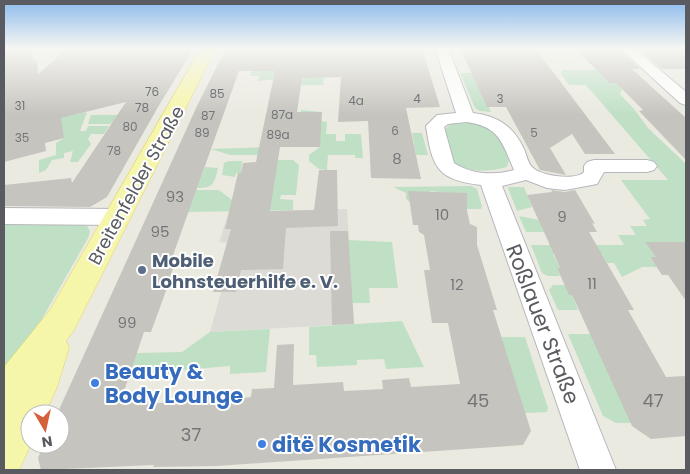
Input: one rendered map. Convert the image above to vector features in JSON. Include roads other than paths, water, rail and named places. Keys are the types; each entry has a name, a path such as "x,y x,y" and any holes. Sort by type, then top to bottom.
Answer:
{"main road":[{"name":"Breitenfelder Straße","path":"4,397 62,320 197,70"},
{"name":"Breitenfelder Straße","path":"4,457 38,387 62,320"}],"street":[{"path":"449,70 466,117"},
{"path":"652,70 686,100"},
{"path":"524,171 520,176 489,179 468,177 455,173 444,162 435,126 443,120 466,117 490,121 504,130 524,171 543,181 580,182 590,179 594,172 594,166 647,166"},
{"name":"Roßlauer Straße","path":"489,179 598,470"},
{"path":"4,216 118,217"}],"place":[{"name":"Mobile Lohnsteuerhilfe e. V.","path":"142,270"},
{"name":"Beauty & Body Lounge","path":"95,383"},
{"name":"ditë Kosmetik","path":"262,444"}]}
